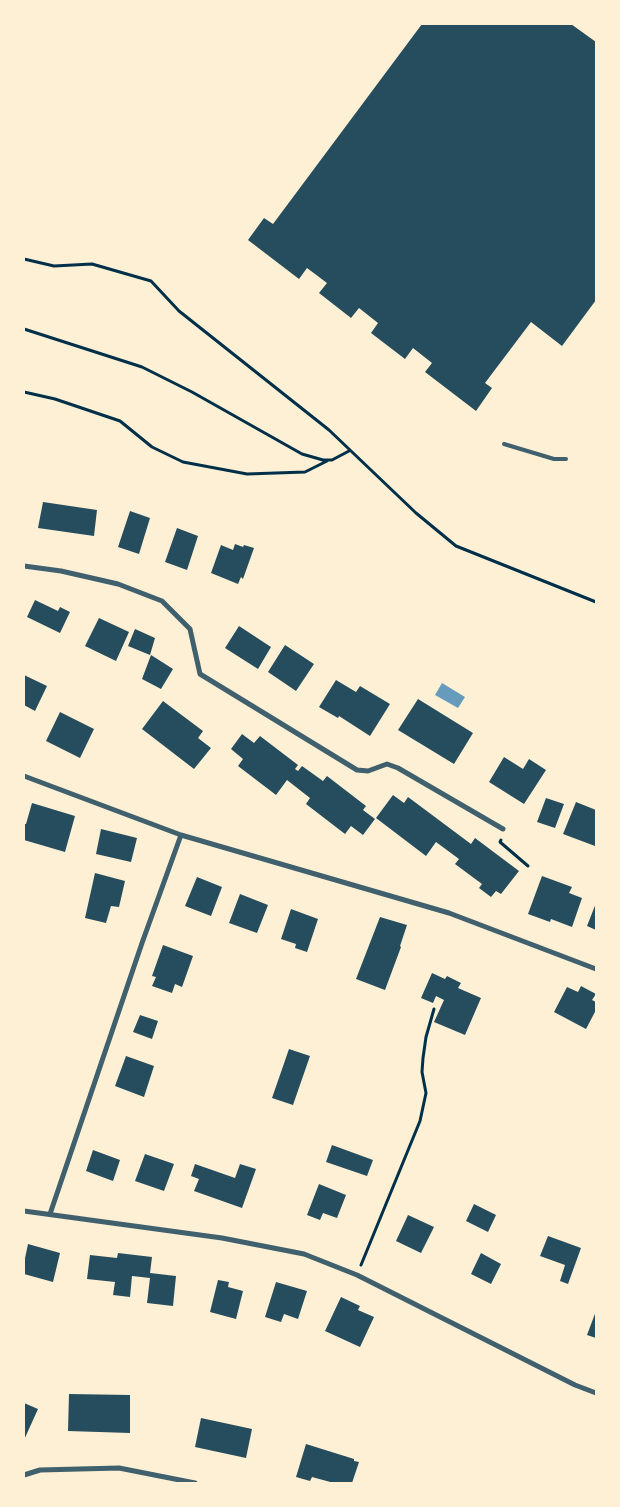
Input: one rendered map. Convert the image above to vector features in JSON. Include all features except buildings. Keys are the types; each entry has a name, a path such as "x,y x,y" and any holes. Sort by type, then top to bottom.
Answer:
{"street":[{"path":"24,566 61,571 118,584 162,601 190,629 200,674 357,770 368,771 387,764 398,768 503,829"},
{"path":"24,776 181,835 450,913 596,969"},
{"path":"50,1214 142,943 181,835"},
{"path":"24,1211 231,1240 304,1254 357,1275 596,1394"},
{"path":"24,1475 40,1470 119,1468 195,1483"}],"lane":[{"path":"504,444 554,459 566,460"}],"path":[{"path":"24,258 54,266 92,264 151,282 179,311 329,430 416,514 456,546 596,602"},
{"path":"24,329 142,367 192,392 302,454 330,460"},
{"path":"24,392 55,399 120,422 152,447 183,462 247,474 305,472 349,451"},
{"path":"503,829 500,842 528,866"},
{"path":"357,1275 420,1121 426,1093 422,1072 422,1058 434,1009"}],"water":[{"path":"442,683 465,697 458,708 435,695"}]}
